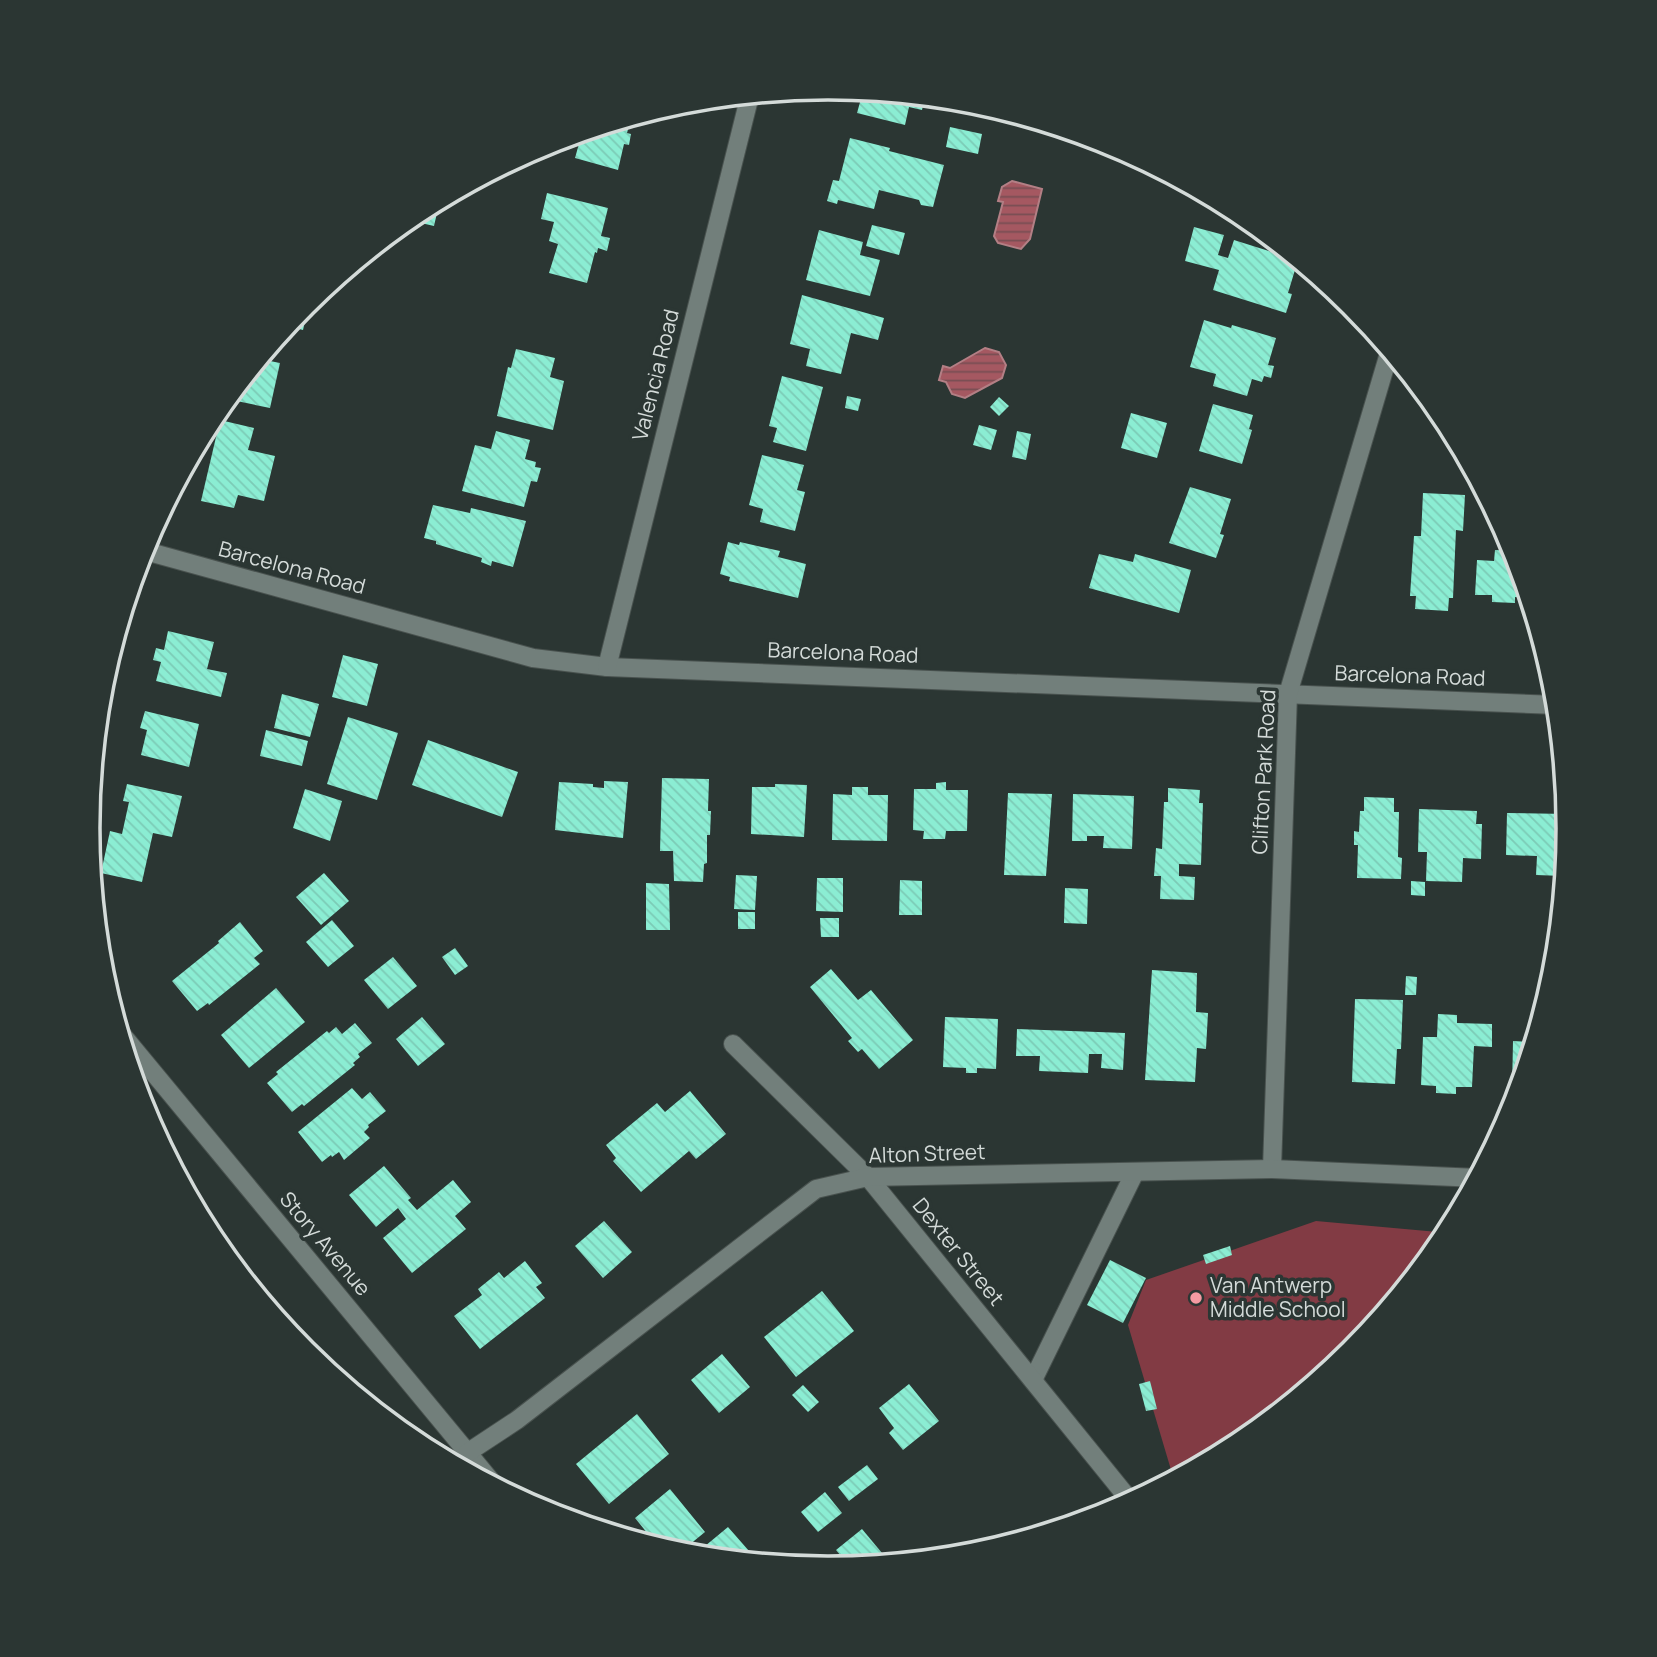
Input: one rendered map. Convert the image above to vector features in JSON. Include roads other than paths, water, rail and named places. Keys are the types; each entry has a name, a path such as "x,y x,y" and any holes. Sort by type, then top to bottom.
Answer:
{"street":[{"name":"Valencia Road","path":"607,667 748,104"},
{"name":"Clifton Park Road","path":"1272,1169 1288,694 1387,361"},
{"name":"Barcelona Road","path":"154,553 533,658 607,667 1546,705"},
{"name":"Dexter Street","path":"733,1045 868,1177 1125,1494"},
{"name":"Story Avenue","path":"134,1049 480,1468"},
{"name":"Alton Street","path":"467,1453 517,1420 816,1189 868,1177 1272,1169 1468,1178"},
{"path":"1033,1380 1135,1172"}],"place":[{"name":"Van Antwerp Middle School","path":"1196,1298"}]}
